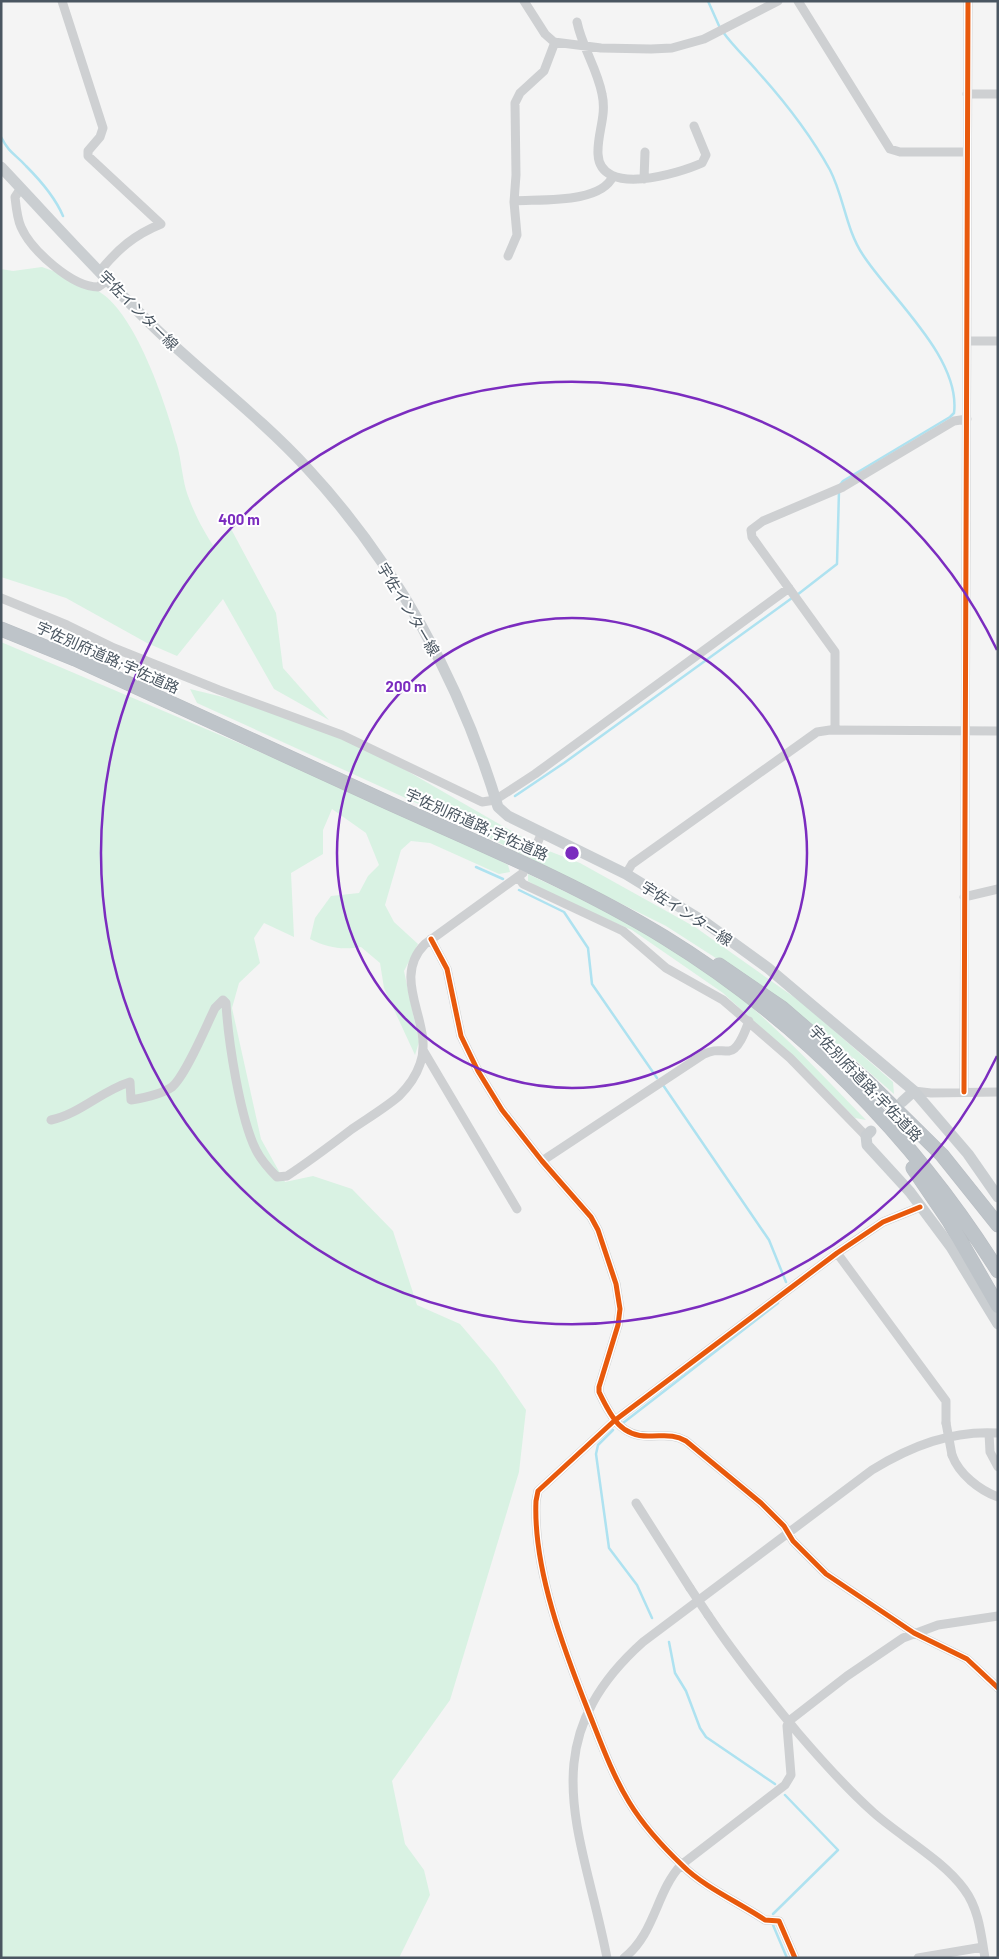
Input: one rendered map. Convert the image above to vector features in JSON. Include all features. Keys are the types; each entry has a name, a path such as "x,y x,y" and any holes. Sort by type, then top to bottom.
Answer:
{"highway":[{"name":"宇佐別府道路;宇佐道路","path":"1,629 75,659 565,882 617,910 690,954 779,1021 841,1076 947,1195 998,1271"},
{"path":"617,910 644,921 732,972 782,1008 868,1082 922,1133 960,1176 998,1225"},
{"path":"872,1109 880,1128 921,1178 949,1221 998,1306"}],"main road":[{"name":"宇佐インター線","path":"1,167 108,280 174,346 261,422 294,454 363,536 426,632 464,712 498,807 508,816 626,874 706,923 768,968 914,1091 968,1154 998,1197"},
{"path":"902,1102 914,1091"},
{"path":"868,1133 867,1145 951,1247 998,1324"}],"street":[{"path":"62,1 102,128 100,138 88,151 88,156 161,224 126,242 100,271"},
{"path":"524,1 545,34 555,42 583,46 652,49 677,47 711,36 778,1"},
{"path":"798,1 890,149 900,152 967,152"},
{"path":"964,1092 968,1"},
{"path":"577,22 583,46 587,51 602,94 604,112 599,144 600,161 606,170 613,176 644,179 657,178 704,161 706,155 694,126"},
{"path":"508,256 517,235 514,201 516,175 515,103 520,93 544,71 555,42"},
{"path":"967,94 998,94"},
{"path":"644,179 645,152"},
{"path":"514,201 591,194 611,181 613,176"},
{"path":"21,188 15,197 20,224 39,252 55,266 84,284 98,287 108,280"},
{"path":"967,341 998,341"},
{"path":"835,730 835,652 752,537 753,528 843,486 956,420 967,419"},
{"path":"1,598 219,690 342,735 482,802 496,800 535,774 789,588"},
{"path":"626,874 632,864 813,734 835,730 998,731"},
{"path":"537,844 542,832"},
{"path":"517,1209 423,1050 410,975 419,950 520,875 523,884 623,931 666,968 723,1000 749,1021 868,1133"},
{"path":"964,897 998,889"},
{"path":"431,940 446,969 457,1021 468,1051 487,1087 542,1161 591,1217 598,1230 616,1284 620,1309 618,1325 599,1387 599,1392 614,1421 624,1431 632,1434 650,1436 675,1435 686,1441 762,1503 826,1574 914,1633 967,1659 998,1688"},
{"path":"51,1120 69,1115 113,1089 130,1082 131,1100 141,1099 172,1087 184,1070 215,1008 223,1000 226,1003 241,1096 253,1143 262,1160 277,1177 287,1176 398,1096 416,1072 423,1050"},
{"path":"542,1161 704,1054 716,1049 730,1051 735,1048 749,1021"},
{"path":"914,1091 998,1092"},
{"path":"795,1958 779,1921 765,1920 681,1865 648,1828 630,1803 612,1770 579,1691 543,1573 536,1501 538,1491 614,1421 837,1253 883,1222 920,1207"},
{"path":"837,1253 946,1401 946,1423 954,1462 970,1480 990,1494 998,1497"},
{"path":"607,1958 596,1903 578,1835 572,1800 574,1760 588,1711 620,1662 643,1642 872,1470 910,1449 952,1436 994,1433 990,1452 993,1463 998,1467"},
{"path":"636,1503 744,1668 836,1777 874,1813 942,1867 963,1887 972,1902 985,1958"},
{"path":"624,1958 640,1942 667,1881 681,1865 785,1785 791,1775 787,1726 789,1721 846,1676 903,1638 938,1625 998,1616"},
{"path":"918,1958 983,1948"}],"green space":[{"path":"42,267 97,290 116,307 128,324 149,364 166,408 178,450 186,490 198,520 215,548 230,527 276,613 283,668 329,720 274,689 223,599 177,656 147,643 66,598 1,577 1,269 13,271"},
{"path":"1,642 300,769 469,844 508,865 510,872 499,874 430,843 411,841 401,850 385,905 394,922 418,944 404,971 419,1042 415,1055 384,988 380,963 361,947 335,947 310,939 315,918 331,896 359,893 368,876 379,865 366,833 332,809 323,830 323,854 291,873 294,937 264,923 254,938 260,963 239,983 232,1008 261,1139 285,1182 313,1176 352,1189 393,1231 417,1305 460,1324 495,1365 526,1410 519,1472 450,1700 392,1781 405,1844 424,1870 430,1895 399,1958 1,1958"},
{"path":"190,689 293,714 402,768 541,848 580,863 695,927 801,1002 893,1082 894,1094 828,1036 761,987 666,926 443,815 197,703"},
{"path":"528,874 635,927 687,958 711,975 769,1023 866,1120 855,1118 794,1058 723,993 632,930 551,895 528,881"}],"waterway":[{"path":"708,1 720,28"},
{"path":"723,32 778,95 814,144 835,180 857,245 875,272 906,309 936,350 947,371 953,392 954,413 950,417 843,481 840,485"},
{"path":"1,137 10,150 47,190 63,216"},
{"path":"797,595 837,564 839,491"},
{"path":"515,796 564,763 792,598"},
{"path":"476,867 503,879"},
{"path":"519,890 564,912 588,948 592,984 657,1078"},
{"path":"663,1085 769,1240 786,1282"},
{"path":"623,1423 778,1303"},
{"path":"613,1430 598,1445 596,1454 609,1548 637,1585 652,1618"},
{"path":"669,1642 675,1673 686,1691 700,1728 706,1737 775,1784"},
{"path":"773,1914 838,1850 785,1795"},
{"path":"773,1925 787,1958"}],"tunnel":[{"path":"525,868 537,844"}],"cycle path":[{"path":"964,1092 968,1"},
{"path":"431,939 447,969 461,1036 478,1071 502,1110 542,1161 591,1217 598,1230 616,1284 620,1309 618,1325 599,1392 618,1424 625,1430 641,1436 673,1436 686,1441 761,1503 784,1526 793,1541 826,1574 914,1633 967,1659 998,1688"},
{"path":"795,1958 779,1921 765,1920 692,1874 654,1835 635,1811 623,1791 607,1758 560,1636 545,1581 540,1554 536,1527 536,1501 538,1491 614,1421 837,1253 883,1222 920,1207"}]}
